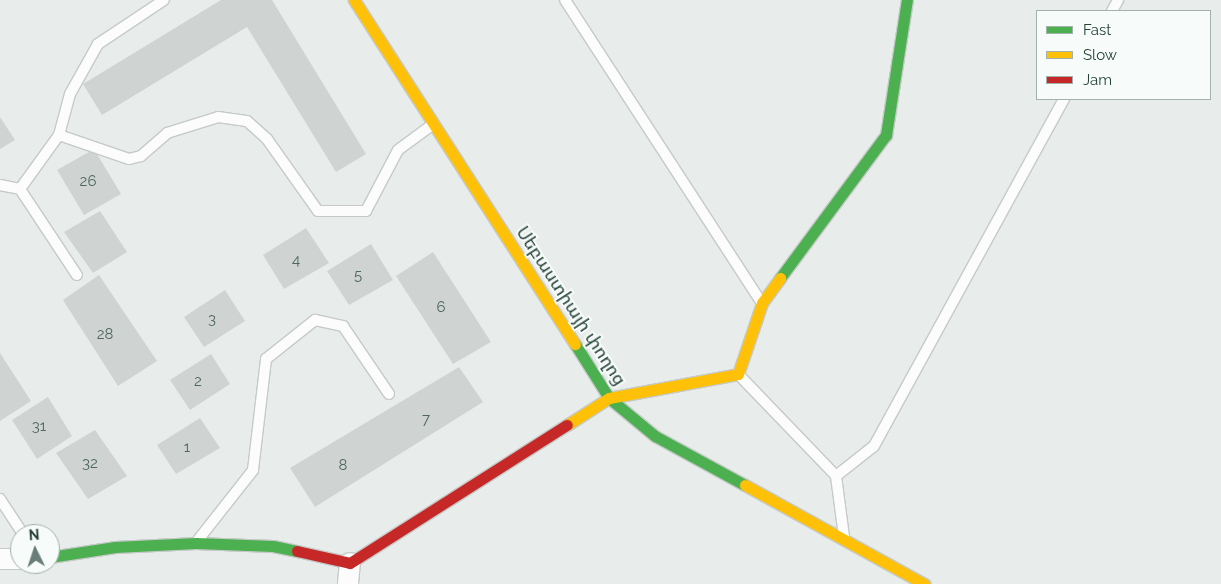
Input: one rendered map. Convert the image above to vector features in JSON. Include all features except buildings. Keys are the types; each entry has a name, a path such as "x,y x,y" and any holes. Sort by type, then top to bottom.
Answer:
{"street":[{"name":"Սեբաստիայի փողոց","path":"354,0 609,398 655,436 924,584"},
{"path":"60,555 115,547 196,543 273,546 350,563 609,398 738,374 762,303 886,135 907,0"},
{"path":"348,584 350,563"}],"lane":[{"path":"20,189 59,135 70,94 98,44 164,0"},
{"path":"564,0 762,303"},
{"path":"836,476 874,446 1063,100"},
{"path":"59,135 129,159 141,156 167,133 218,117 247,121 267,139 318,211 366,211 398,150 433,125"},
{"path":"0,185 20,189 77,275"},
{"path":"196,543 253,470 266,359 314,320 343,326 389,394"},
{"path":"738,374 836,476 844,540"},
{"path":"0,500 16,524"}],"traffic: fast":[{"path":"780,278 886,135 907,0"},
{"path":"575,344 609,398 655,436 745,485"},
{"path":"60,555 115,547 196,543 273,546 297,551"}],"traffic: slow":[{"path":"354,0 575,344"},
{"path":"567,425 609,398 738,374 762,303 780,278"},
{"path":"745,485 924,584"}],"traffic: jam":[{"path":"297,551 350,563 567,425"}]}
